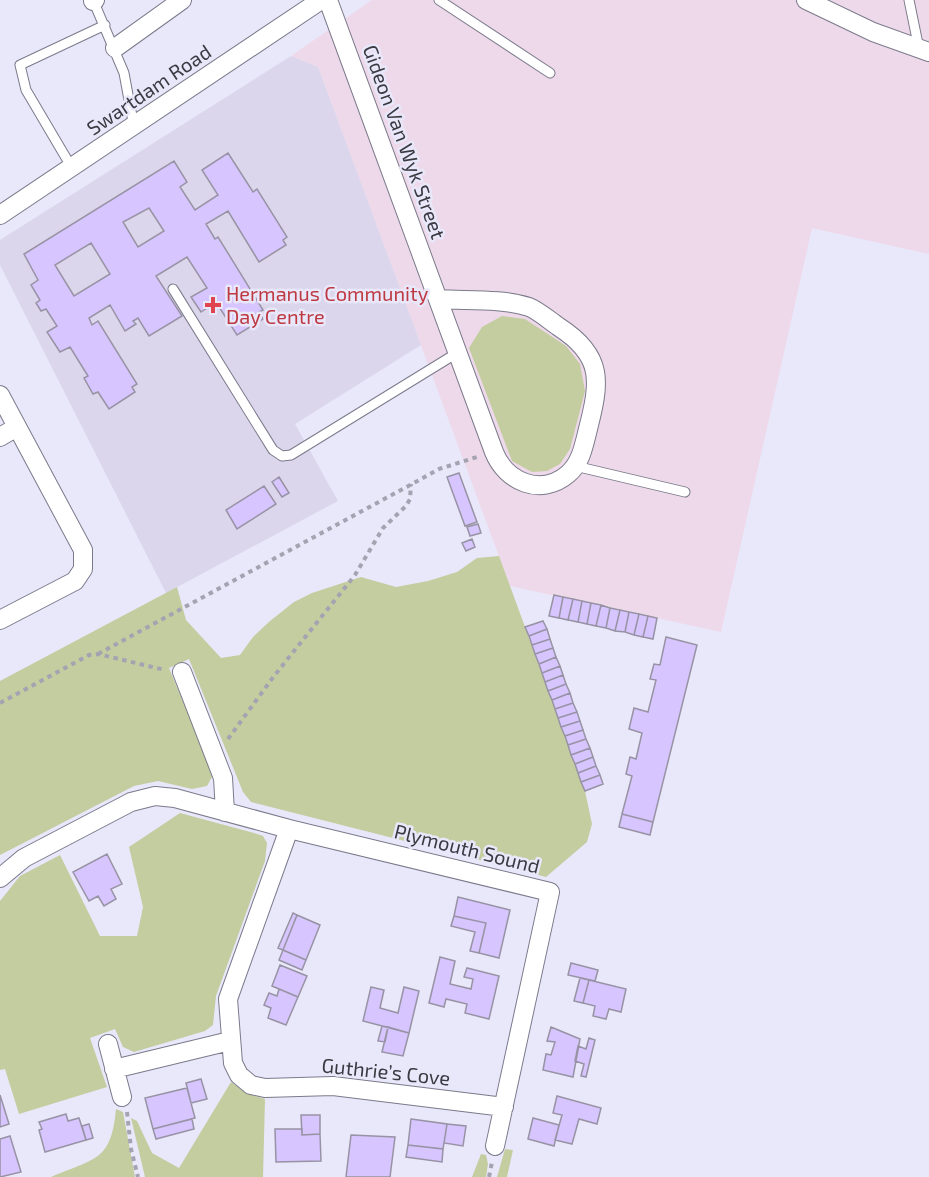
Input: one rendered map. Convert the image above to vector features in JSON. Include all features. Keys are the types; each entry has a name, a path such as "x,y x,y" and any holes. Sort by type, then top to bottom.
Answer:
{"street":[{"path":"115,48 182,0"},
{"name":"Swartdam Road","path":"0,215 321,0"},
{"name":"Gideon Van Wyk Street","path":"328,0 494,452 510,476 530,484 551,483 569,473 575,466"},
{"path":"806,0 873,32 924,51"},
{"path":"438,299 530,308 573,336 586,350 596,369 598,392 582,453 575,466"},
{"path":"0,394 83,550 85,562 75,581 0,620"},
{"path":"0,437 17,427"},
{"path":"183,674 223,778 225,812"},
{"name":"Plymouth Sound","path":"0,878 24,858 143,798 175,798 289,829 550,892 495,1146"},
{"name":"Guthrie’s Cove","path":"289,829 231,989 227,1008 236,1070 244,1080 258,1087 333,1086 504,1107"},
{"path":"114,1069 230,1041"},
{"path":"108,1044 122,1097"}],"lane":[{"path":"94,0 124,73 134,127"},
{"path":"439,0 550,74"},
{"path":"909,0 924,51"},
{"path":"72,168 26,90 20,65 105,25"},
{"path":"173,289 273,450 282,456 291,455 457,352"},
{"path":"575,466 685,492"}],"path":[{"path":"98,654 439,470 494,452"},
{"path":"214,755 355,575 383,528 406,506 410,499 412,484"},
{"path":"0,703 89,655 98,654 183,674"},
{"path":"122,1097 138,1177"}],"shaded area":[{"path":"372,0 929,0 929,254 812,228 721,632 510,586 318,67 291,56"},
{"name":"Hermanus Community Day Centre","path":"291,56 318,67 421,345 295,424 338,501 166,593 0,265 0,240"}],"green space":[{"path":"502,316 525,319 566,346 580,364 585,391 570,449 560,464 547,471 532,472 512,461 469,348 482,327"},
{"path":"499,556 585,791 592,824 587,842 546,877 251,802 243,792 189,659 169,668 210,766 212,777 207,786 192,789 158,781 134,786 0,855 0,681 177,587 186,620 221,658 240,655 253,637 270,621 294,602 312,593 361,577 396,587 428,581 457,572 477,558"},
{"path":"180,813 263,836 267,843 265,861 216,996 213,1025 205,1031 134,1052 123,1047 115,1029 90,1038 107,1087 19,1114 5,1069 0,1070 0,901 20,876 60,855 100,936 137,936 143,907 129,847"},
{"path":"231,1082 246,1093 265,1099 263,1177 145,1177 131,1118 137,1121 152,1153 179,1168"},
{"path":"116,1109 123,1112 135,1177 51,1177 90,1161 105,1149 114,1126"},
{"path":"505,1149 513,1150 507,1177 497,1177"},
{"path":"481,1154 486,1155 488,1164 486,1177 472,1177"}],"building":[{"path":"228,153 253,192 257,189 287,237 283,240 286,245 259,262 228,211 206,224 215,239 218,237 263,310 259,312 263,319 237,335 216,302 201,312 191,297 207,288 187,257 156,276 182,316 149,336 138,318 133,321 136,324 125,331 110,305 89,318 92,325 98,321 137,384 132,387 135,392 109,409 98,392 93,394 84,378 88,376 70,347 60,352 47,332 57,326 46,309 41,311 36,303 40,300 31,285 38,280 24,254 174,161 187,182 180,187 195,210 218,195 202,170","holes":["149,208 164,231 138,247 123,222","91,243 110,274 74,296 55,265"]},
{"path":"459,473 477,522 465,526 447,477"},
{"path":"279,477 289,493 282,497 272,482"},
{"path":"264,486 276,504 237,529 226,510"},
{"path":"478,524 481,533 470,536 467,527"},
{"path":"472,539 475,547 466,551 462,543"},
{"path":"554,595 563,597 559,618 549,616"},
{"path":"563,597 573,599 568,620 559,618"},
{"path":"573,599 582,601 578,622 568,620"},
{"path":"582,601 591,603 587,624 578,622"},
{"path":"591,603 601,605 596,626 587,624"},
{"path":"601,605 610,608 606,628 596,626"},
{"path":"610,608 620,610 615,631 606,628"},
{"path":"620,610 629,612 625,632 615,631"},
{"path":"629,612 639,614 634,635 625,632"},
{"path":"639,614 648,616 643,637 634,635"},
{"path":"648,616 657,618 653,639 643,637"},
{"path":"543,621 547,629 529,636 525,627"},
{"path":"547,629 550,639 532,645 529,636"},
{"path":"666,637 697,645 653,822 622,814 632,776 626,774 630,757 636,759 642,733 629,729 634,708 648,712 656,680 650,679 654,664 660,665"},
{"path":"550,639 553,648 535,654 532,645"},
{"path":"553,648 556,657 539,664 535,654"},
{"path":"556,657 560,666 542,673 539,664"},
{"path":"560,666 563,675 545,682 542,673"},
{"path":"563,675 566,684 548,691 545,682"},
{"path":"566,684 570,693 552,700 548,691"},
{"path":"570,693 573,703 555,709 552,700"},
{"path":"573,703 577,712 558,718 555,709"},
{"path":"577,712 580,721 561,727 558,718"},
{"path":"580,721 583,730 565,736 561,727"},
{"path":"583,730 586,739 568,745 565,736"},
{"path":"586,739 590,748 571,755 568,745"},
{"path":"590,748 593,757 575,764 571,755"},
{"path":"593,757 596,766 578,773 575,764"},
{"path":"596,766 600,775 581,782 578,773"},
{"path":"600,775 603,784 585,791 581,782"},
{"path":"622,814 653,822 650,835 619,827"},
{"path":"107,854 122,884 111,889 116,899 104,906 98,896 89,901 73,872"},
{"path":"458,897 510,910 499,958 479,953 486,923 454,916"},
{"path":"293,913 297,915 283,950 278,948"},
{"path":"297,915 320,925 306,960 283,950"},
{"path":"454,916 486,923 479,953 470,951 475,932 451,926"},
{"path":"283,950 306,960 302,970 279,960"},
{"path":"440,957 455,961 450,984 471,989 473,979 464,977 467,968 499,976 489,1019 465,1013 467,1004 446,999 444,1007 429,1003"},
{"path":"571,963 598,970 595,981 568,975"},
{"path":"280,965 307,976 298,997 272,986"},
{"path":"580,978 589,980 583,1003 574,1001"},
{"path":"589,980 626,989 621,1012 609,1009 606,1019 593,1016 595,1006 583,1003"},
{"path":"371,987 384,990 380,1008 398,1013 404,987 419,991 409,1033 363,1021"},
{"path":"279,989 298,997 286,1025 268,1018 271,1008 264,1005 269,993 277,996"},
{"path":"382,1026 388,1027 385,1042 378,1041"},
{"path":"388,1027 409,1033 403,1056 382,1052"},
{"path":"551,1027 580,1039 573,1077 543,1070 546,1054 551,1055 555,1042 547,1041"},
{"path":"589,1038 595,1040 586,1077 581,1076 584,1064 575,1061 578,1046 586,1049"},
{"path":"201,1079 207,1099 191,1103 186,1083"},
{"path":"187,1088 195,1118 153,1129 145,1098"},
{"path":"0,1095 9,1124 0,1127"},
{"path":"557,1096 601,1108 597,1124 579,1119 572,1144 555,1140 562,1115 553,1113"},
{"path":"66,1114 68,1121 79,1118 86,1140 45,1152 39,1122"},
{"path":"301,1115 320,1115 320,1134 302,1135"},
{"path":"533,1118 559,1125 554,1146 528,1139"},
{"path":"192,1119 194,1129 156,1139 153,1129"},
{"path":"411,1119 447,1124 443,1149 408,1145"},
{"path":"89,1124 93,1138 86,1140 82,1126"},
{"path":"447,1124 466,1126 463,1146 444,1143"},
{"path":"275,1129 302,1129 302,1135 320,1134 321,1161 276,1162"},
{"path":"351,1135 395,1137 390,1177 346,1177"},
{"path":"10,1136 21,1172 0,1177 0,1139"},
{"path":"408,1145 443,1149 442,1162 406,1157"}],"place":[{"name":"Hermanus Community Day Centre","path":"213,305"}]}
